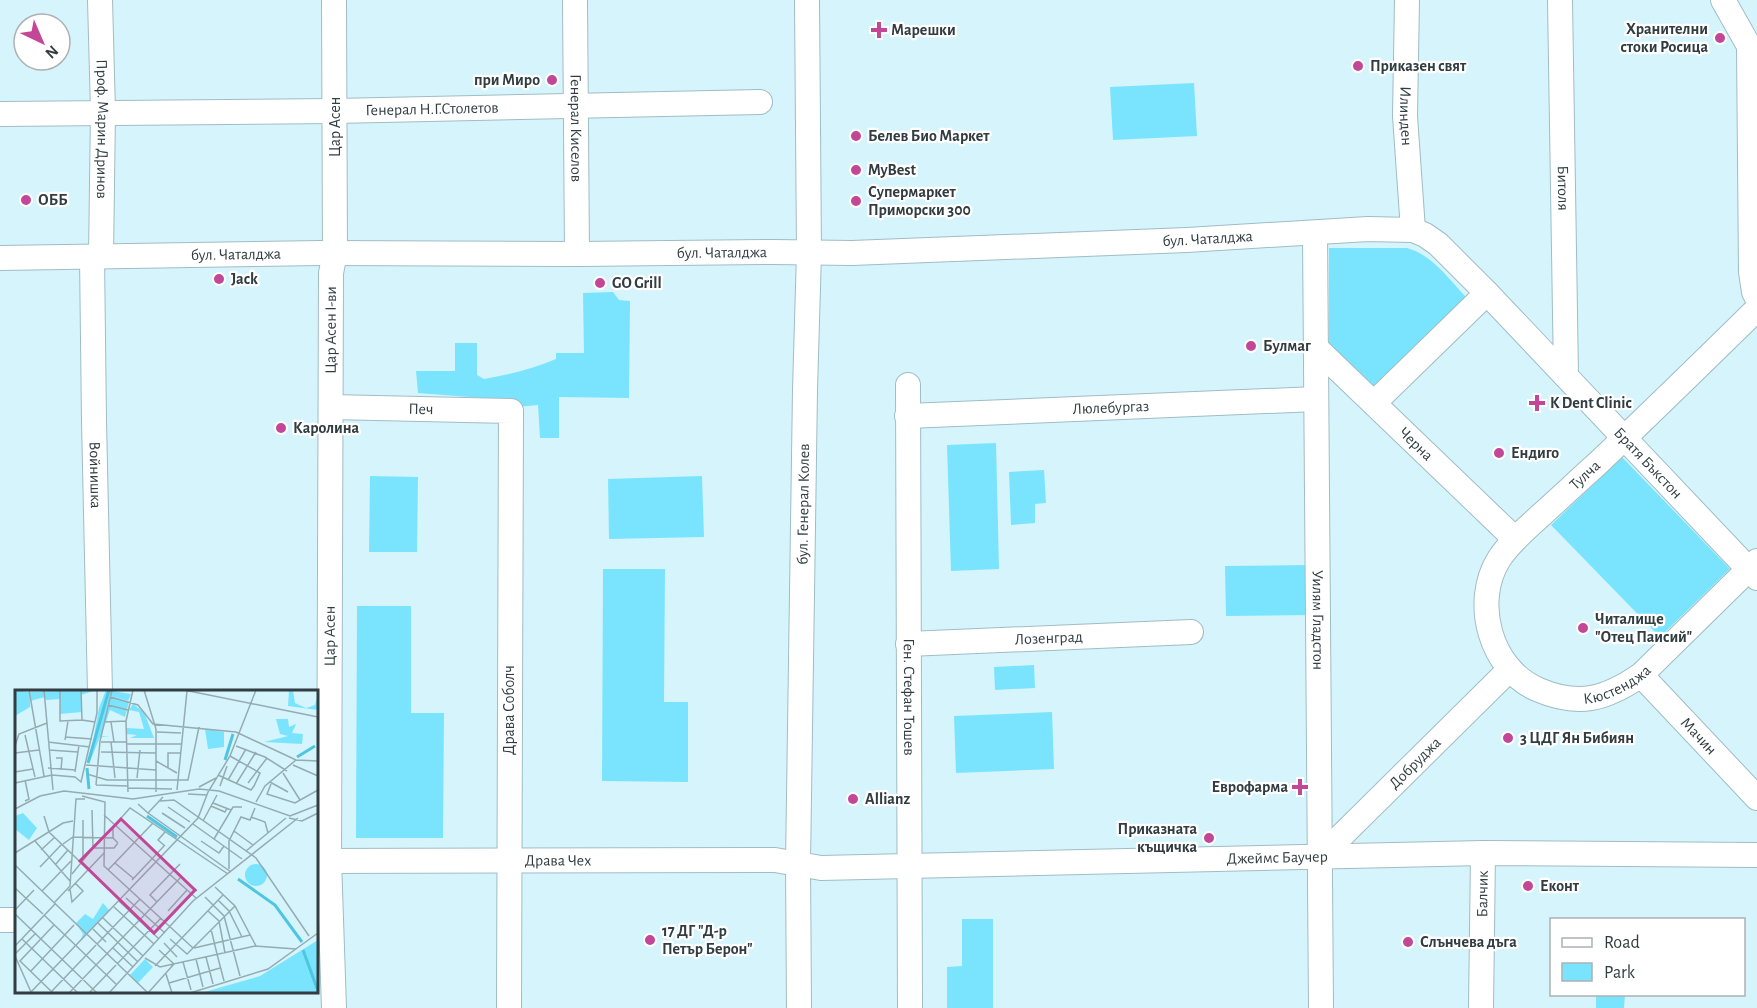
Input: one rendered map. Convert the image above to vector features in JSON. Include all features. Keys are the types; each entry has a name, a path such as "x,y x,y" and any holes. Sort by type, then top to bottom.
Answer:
{"street":[{"name":"Проф. Марин Дринов","path":"97,257 103,112 100,0"},
{"name":"Цар Асен","path":"334,0 335,253"},
{"name":"Генерал Киселов","path":"575,0 577,254"},
{"name":"бул. Генерал Колев","path":"799,1008 798,864 808,253 807,0"},
{"name":"Илинден","path":"1407,0 1405,116 1413,231"},
{"name":"Битоля","path":"1560,0 1566,376"},
{"path":"1723,0 1753,50 1751,272 1757,298"},
{"name":"Генерал Н.Г.Столетов","path":"0,114 335,111 760,102"},
{"name":"бул. Чаталджа","path":"0,258 335,253 852,253 1368,230 1413,231 1425,235 1438,244"},
{"name":"Уилям Гладстон","path":"1315,233 1321,1008"},
{"name":"Братя Бъкстон","path":"1438,244 1624,438 1754,569"},
{"name":"Цар Асен I-ви","path":"331,408 331,273 335,253"},
{"name":"Войнишка","path":"97,257 94,421 100,690"},
{"path":"1374,403 1487,293"},
{"name":"Тулча","path":"1510,669 1498,652 1490,632 1486,608 1489,583 1499,559 1515,539 1624,438 1757,309"},
{"path":"1540,349 1556,350 1565,339"},
{"name":"Черна","path":"1315,347 1515,539"},
{"name":"Ген. Стефан Тошев","path":"908,385 910,1008"},
{"name":"Люлебургаз","path":"907,416 1316,399"},
{"name":"Цар Асен","path":"331,408 323,860 334,1008"},
{"name":"Печ","path":"331,408 511,411"},
{"name":"Драва Соболч","path":"509,1008 511,411"},
{"name":"Кюстенджа","path":"1510,669 1523,681 1538,690 1567,698 1584,699 1622,688 1641,675 1754,569"},
{"name":"Лозенград","path":"908,644 1191,632"},
{"name":"Добруджа","path":"1319,858 1510,669"},
{"name":"Мачин","path":"1641,675 1757,798"},
{"name":"Джеймс Баучер","path":"798,864 821,868 1483,853 1757,855"},
{"name":"Балчик","path":"1481,1008 1483,853"},
{"name":"Драва Чех","path":"323,860 765,860 798,864"}],"green space":[{"path":"1194,83 1197,136 1113,140 1110,87"},
{"path":"1329,248 1407,248 1416,251 1432,262 1466,297 1373,387 1329,344"},
{"path":"613,292 619,300 630,301 629,398 559,397 559,438 540,438 538,405 517,407 508,400 418,393 416,371 455,371 455,343 477,343 477,375 484,379 547,363 556,359 556,353 584,353 583,293"},
{"path":"996,443 999,569 951,571 947,445"},
{"path":"1622,457 1730,569 1660,637 1551,525"},
{"path":"1044,470 1046,503 1035,504 1035,523 1011,525 1009,472"},
{"path":"370,476 418,477 417,552 369,552"},
{"path":"702,476 704,537 609,539 608,479"},
{"path":"1309,565 1309,615 1226,616 1225,566"},
{"path":"603,569 665,569 664,702 688,702 688,782 602,781"},
{"path":"357,606 411,606 411,713 444,713 443,838 356,838"},
{"path":"1034,665 1035,688 995,690 994,667"},
{"path":"1052,712 1054,769 956,773 954,716"},
{"path":"962,919 993,919 993,1008 947,1008 947,967 962,966"},
{"path":"1596,996 1625,996 1624,1008 1596,1008"}],"place":[{"name":"Марешки","path":"879,30"},
{"name":"Хранителни стоки Росица","path":"1720,38"},
{"name":"Приказен свят","path":"1358,66"},
{"name":"при Миро","path":"552,80"},
{"name":"Белев Био Маркет","path":"856,136"},
{"name":"MyBest","path":"856,170"},
{"name":"ОББ","path":"26,200"},
{"name":"Супермаркет Приморски 300","path":"856,201"},
{"name":"Jack","path":"219,279"},
{"name":"GO Grill","path":"600,283"},
{"name":"Булмаг","path":"1251,346"},
{"name":"K Dent Clinic","path":"1537,403"},
{"name":"Каролина","path":"281,428"},
{"name":"Ендиго","path":"1499,453"},
{"name":"Читалище \"Отец Паисий\"","path":"1583,628"},
{"name":"3 ЦДГ Ян Бибиян","path":"1508,738"},
{"name":"Еврофарма","path":"1300,787"},
{"name":"Allianz","path":"853,799"},
{"name":"Приказната къщичка","path":"1209,838"},
{"name":"Еконт","path":"1528,886"},
{"name":"17 ДГ \"Д-р Петър Берон\"","path":"650,940"},
{"name":"Слънчева дъга","path":"1408,942"}]}
